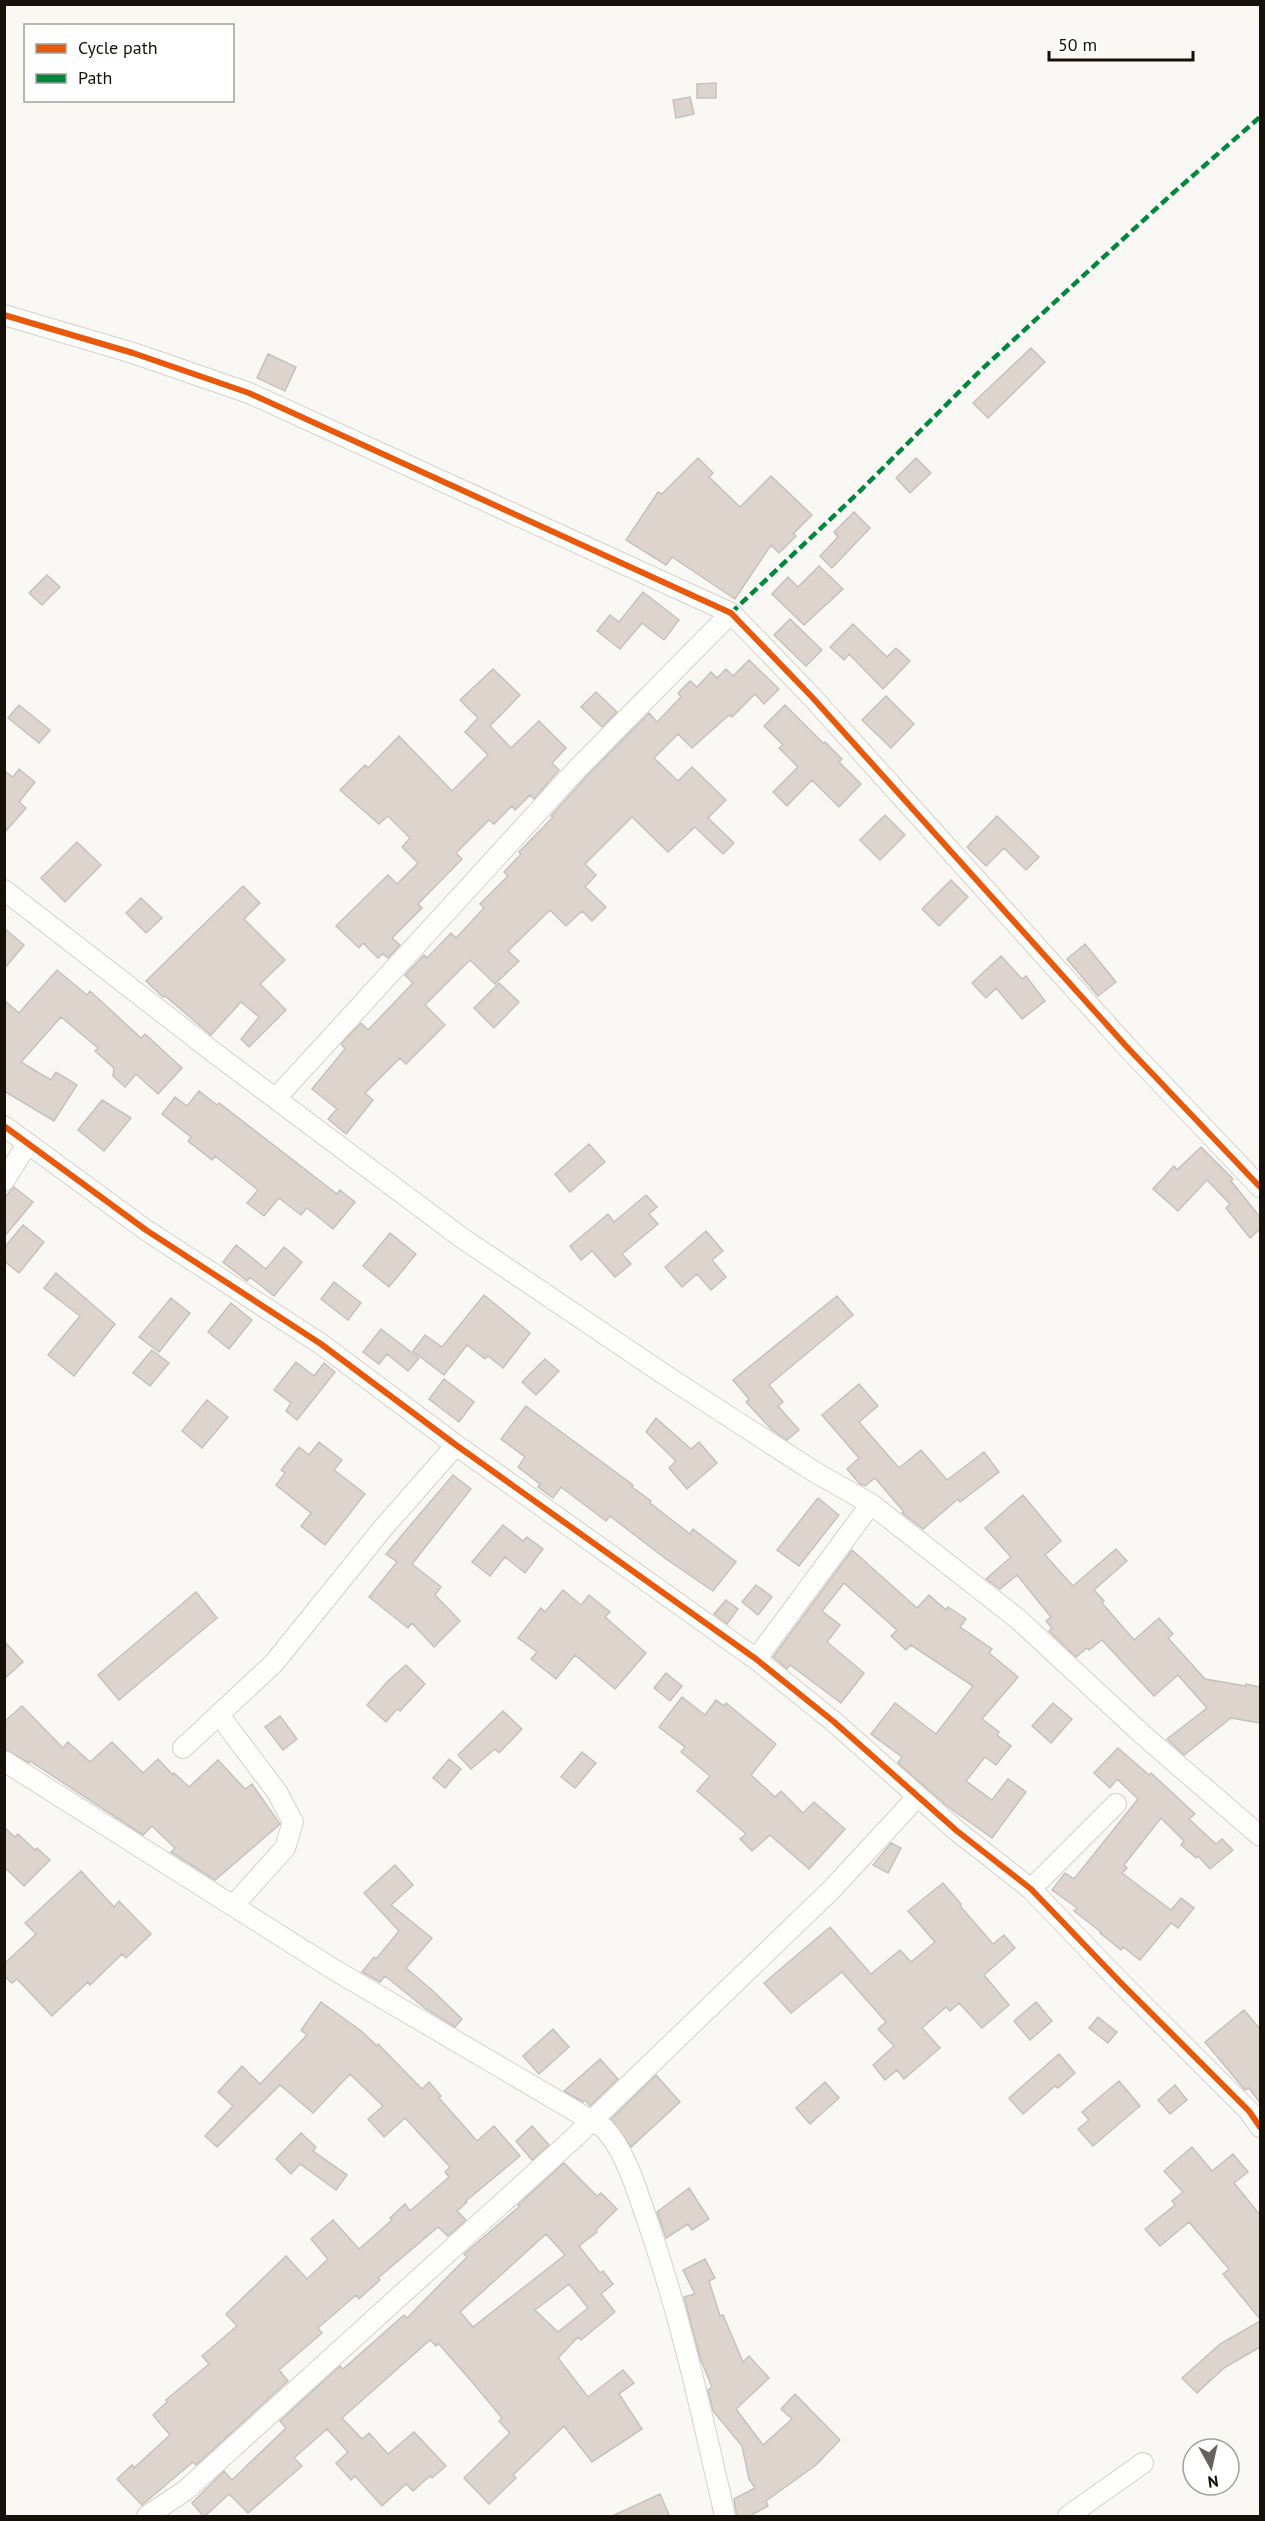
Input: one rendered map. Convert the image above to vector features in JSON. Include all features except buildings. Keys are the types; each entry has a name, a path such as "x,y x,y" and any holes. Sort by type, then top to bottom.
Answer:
{"street":[{"path":"4,315 133,352 249,393 731,613 812,697 1118,1038 1260,1187"},
{"path":"277,1097 578,768 731,613"},
{"path":"4,890 216,1054 277,1097 462,1238 668,1377 813,1471 871,1504 1018,1619 1142,1734 1260,1836"},
{"path":"4,1126 146,1230 321,1344 456,1445 756,1659 833,1721 957,1831 1031,1889 1120,1983 1249,2111 1260,2127"},
{"path":"4,1181 28,1143"},
{"path":"183,1749 274,1663 383,1528 456,1445"},
{"path":"756,1659 871,1504"},
{"path":"219,1715 277,1792 293,1822 285,1848 233,1906"},
{"path":"4,1761 333,1969 588,2125 604,2128 614,2138 657,2249 689,2358 725,2517"},
{"path":"147,2517 186,2490 588,2125 832,1889 918,1796"},
{"path":"1031,1889 1116,1803"},
{"path":"1068,2517 1143,2463"}],"marked path":[{"path":"731,613 858,493 981,370 1172,194 1260,117"}],"cycle path":[{"path":"4,315 133,353 249,393 731,613 812,697 1126,1046 1260,1187"},
{"path":"4,1126 146,1230 321,1344 456,1445 756,1659 833,1721 957,1831 1031,1889 1249,2111 1260,2127"}]}
